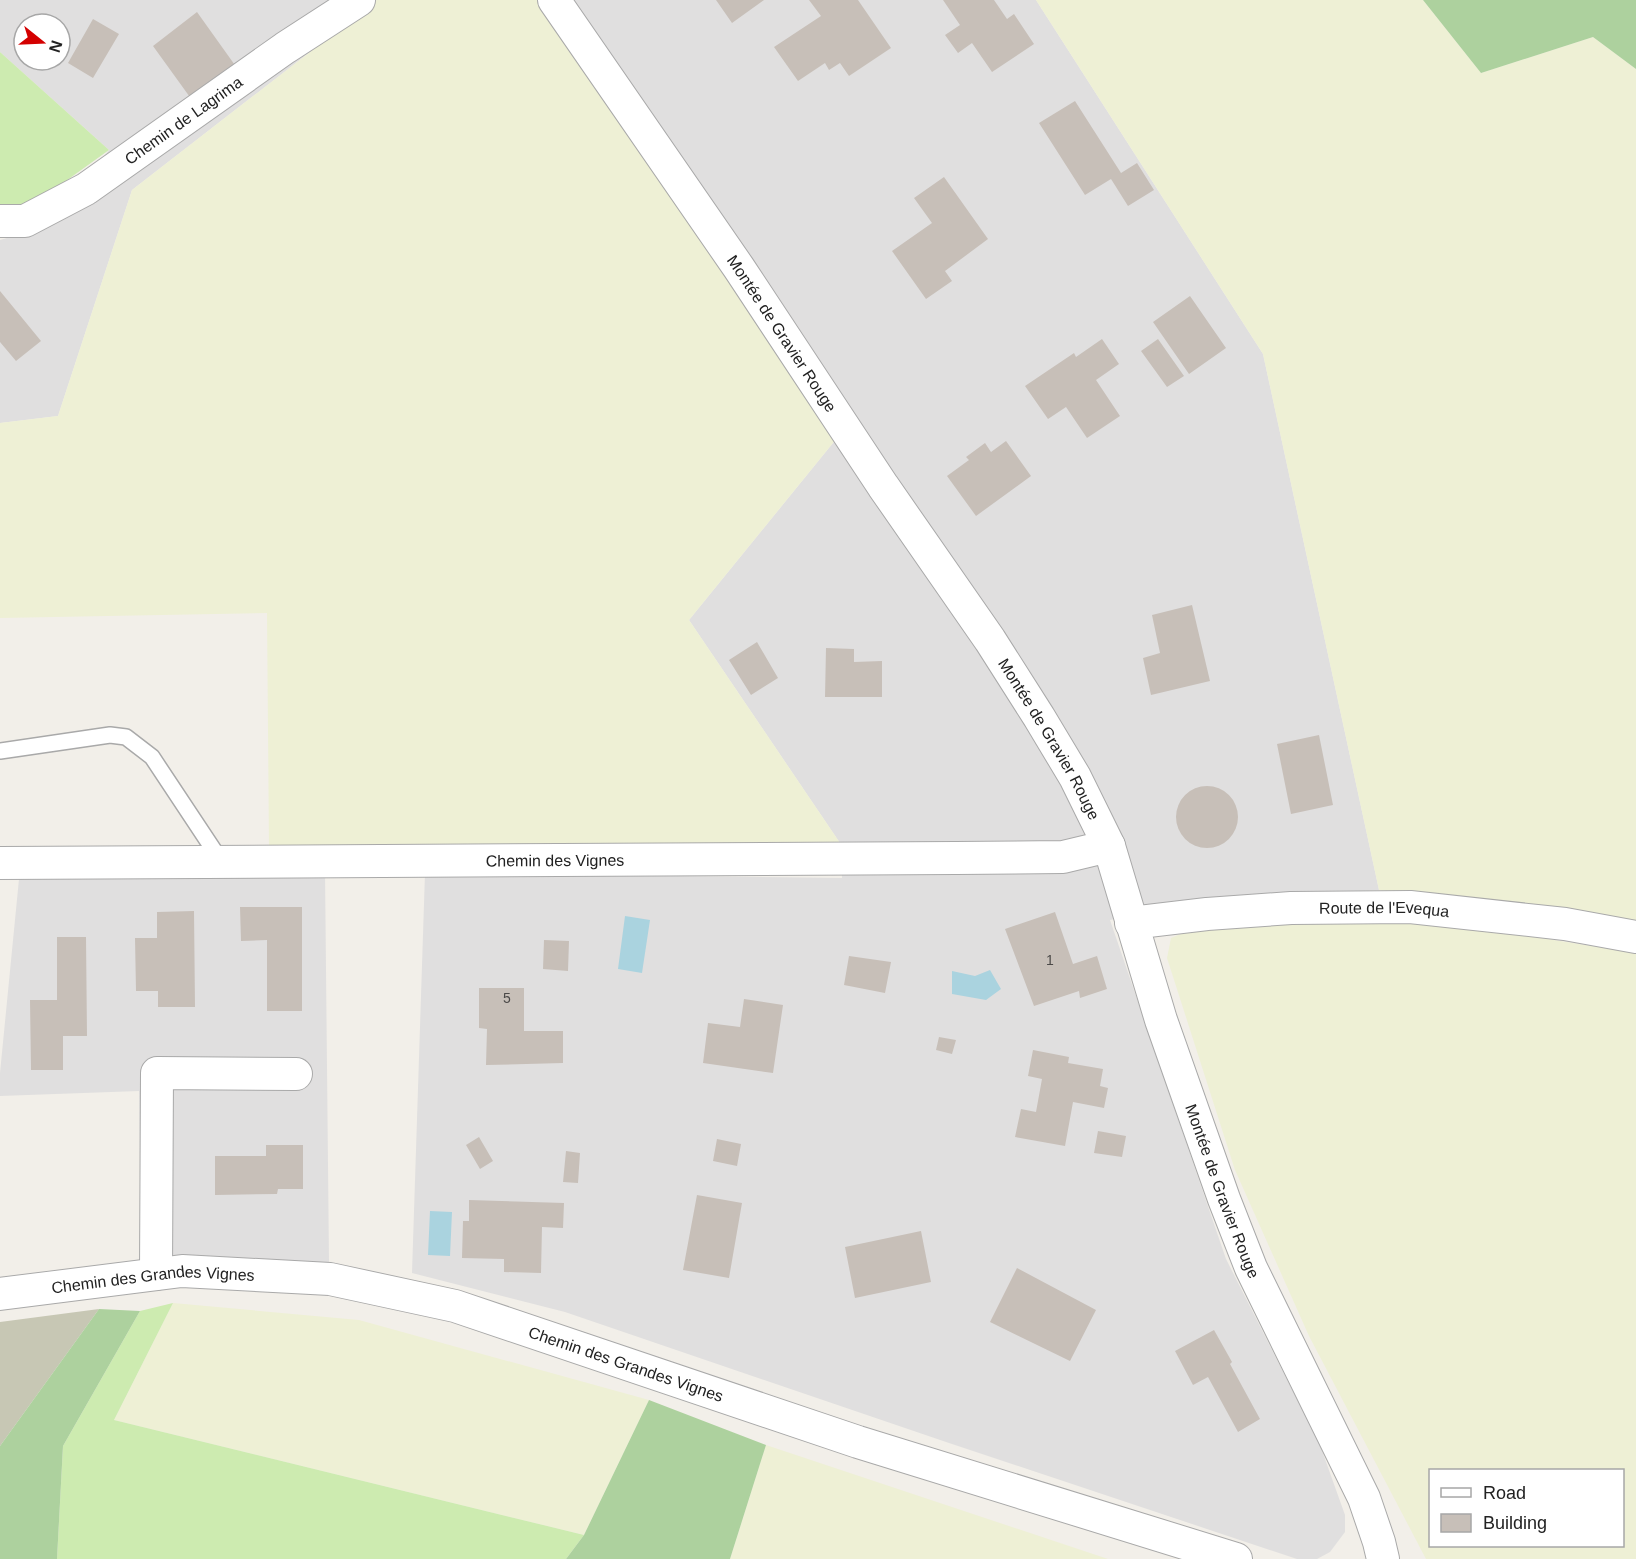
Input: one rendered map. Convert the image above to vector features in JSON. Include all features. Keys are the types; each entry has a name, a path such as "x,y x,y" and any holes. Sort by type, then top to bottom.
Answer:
{"street":[{"name":"Chemin de Lagrima","path":"0,221 25,221 86,189 285,48 359,0"},
{"name":"Montée de Gravier Rouge","path":"554,0 996,650 1040,717 1075,777 1109,846 1169,1042 1224,1199 1251,1268 1364,1498 1380,1542 1383,1559"},
{"name":"Chemin des Vignes","path":"0,863 1063,857 1109,846"},
{"name":"Route de l'Evequa","path":"1131,923 1207,914 1291,908 1410,907 1565,924 1636,937"},
{"path":"156,1274 157,1073 296,1074"},
{"name":"Chemin des Grandes Vignes","path":"0,1294 182,1271 330,1278 455,1306 858,1442 1236,1559"}],"lane":[{"path":"0,751 110,735 126,737 152,757 221,861"}],"shaded area":[{"path":"0,0 377,0 132,190 58,416 0,423 0,240 45,227 109,150 22,72 72,72 72,12 12,12 12,63 0,52"},
{"path":"377,0 541,0 837,438 689,620 840,843 269,848 267,613 0,618 0,423 58,416 132,190"},
{"path":"541,0 1036,0 1263,354 1379,890 1287,895 1168,908 1110,920 1226,1259 1320,1445 1345,1515 1345,1532 1330,1552 1317,1559 1297,1559 565,1312 412,1273 425,873 842,878 840,843 689,620 837,438"},
{"path":"1036,0 1423,0 1481,73 1593,37 1636,69 1636,929 1379,890 1263,354"},
{"path":"325,871 329,1262 211,1262 141,1268 139,1091 0,1096 0,1073 19,879"},
{"path":"1384,917 1460,925 1636,953 1636,1559 1426,1559 1309,1336 1235,1170 1167,958 1171,938 1190,930"},
{"path":"173,1303 359,1320 649,1400 584,1535 114,1420"},
{"path":"99,1309 0,1446 0,1322"},
{"path":"766,1445 1108,1559 730,1559"}],"green space":[{"path":"1423,0 1636,0 1636,69 1593,37 1481,73"},
{"path":"0,52 12,63 12,72 22,72 109,150 31,206 0,210"},
{"path":"173,1303 114,1420 584,1535 566,1559 57,1559 63,1446 140,1311"},
{"path":"99,1309 140,1311 63,1446 57,1559 0,1559 0,1446"},
{"path":"649,1400 766,1445 730,1559 566,1559 584,1535"}],"water":[{"path":"625,916 650,920 642,973 618,969"},
{"path":"990,970 1001,989 986,1000 952,994 952,971 975,976"},
{"path":"430,1211 452,1212 450,1256 428,1255"}],"building":[{"path":"716,0 764,0 732,23"},
{"path":"809,0 858,0 891,48 849,76 840,63 829,70 825,63 798,81 774,47 821,16"},
{"path":"943,0 994,0 1007,19 1014,14 1034,44 992,72 972,43 958,53 945,35 960,25"},
{"path":"197,12 237,68 192,100 153,46"},
{"path":"93,19 119,34 93,78 72,65 72,56"},
{"path":"1075,101 1121,173 1137,163 1154,190 1128,206 1111,179 1085,195 1039,123"},
{"path":"944,177 988,239 945,271 952,281 926,299 892,251 932,223 914,198"},
{"path":"0,291 41,341 16,361 0,342"},
{"path":"1190,296 1226,348 1189,374 1153,322"},
{"path":"1102,339 1119,364 1096,380 1120,416 1087,438 1066,407 1048,419 1025,386 1074,353 1076,357"},
{"path":"1158,339 1184,376 1167,387 1141,351"},
{"path":"1006,441 1031,476 976,516 947,476 969,460 966,457 985,443 991,452"},
{"path":"1192,605 1210,681 1151,695 1143,658 1160,653 1152,615"},
{"path":"757,642 778,678 751,695 729,660"},
{"path":"826,648 854,649 854,662 882,661 882,697 825,697"},
{"path":"1319,735 1333,805 1291,814 1277,744"},
{"path":"1201,786 1213,786 1229,795 1236,805 1238,817 1236,829 1229,839 1213,848 1201,848 1190,843 1181,834 1176,823 1176,811 1181,800 1190,791"},
{"path":"240,907 302,907 302,1011 267,1011 267,940 241,941"},
{"path":"194,911 195,1007 158,1007 158,991 136,991 135,938 157,938 157,912"},
{"path":"1055,912 1073,964 1097,956 1107,989 1080,998 1079,991 1034,1006 1005,929"},
{"path":"57,937 86,937 87,1036 63,1036 63,1070 31,1070 30,1000 57,1000"},
{"path":"544,940 569,941 568,971 543,969"},
{"path":"849,956 891,962 885,993 844,985"},
{"path":"479,988 524,988 524,1031 563,1031 563,1063 486,1065 487,1029 479,1028"},
{"path":"744,999 783,1005 773,1073 703,1063 708,1023 740,1027"},
{"path":"939,1037 956,1040 952,1054 936,1050"},
{"path":"1033,1050 1069,1057 1068,1063 1103,1069 1100,1086 1108,1088 1104,1108 1073,1102 1065,1146 1015,1137 1021,1109 1036,1112 1042,1079 1028,1076"},
{"path":"1098,1131 1126,1136 1122,1157 1094,1153"},
{"path":"479,1137 493,1161 480,1169 466,1145"},
{"path":"717,1139 741,1144 737,1166 713,1161"},
{"path":"266,1145 303,1145 303,1189 278,1189 277,1194 215,1195 215,1156 266,1156"},
{"path":"566,1151 580,1153 578,1183 563,1182"},
{"path":"697,1195 742,1203 729,1278 683,1270"},
{"path":"469,1200 564,1203 563,1228 542,1227 541,1273 504,1272 504,1259 462,1258 463,1221 469,1221"},
{"path":"921,1231 931,1282 855,1298 845,1247"},
{"path":"1017,1268 1096,1310 1070,1361 990,1322"},
{"path":"1214,1330 1260,1419 1238,1432 1208,1377 1193,1385 1175,1351"}]}
